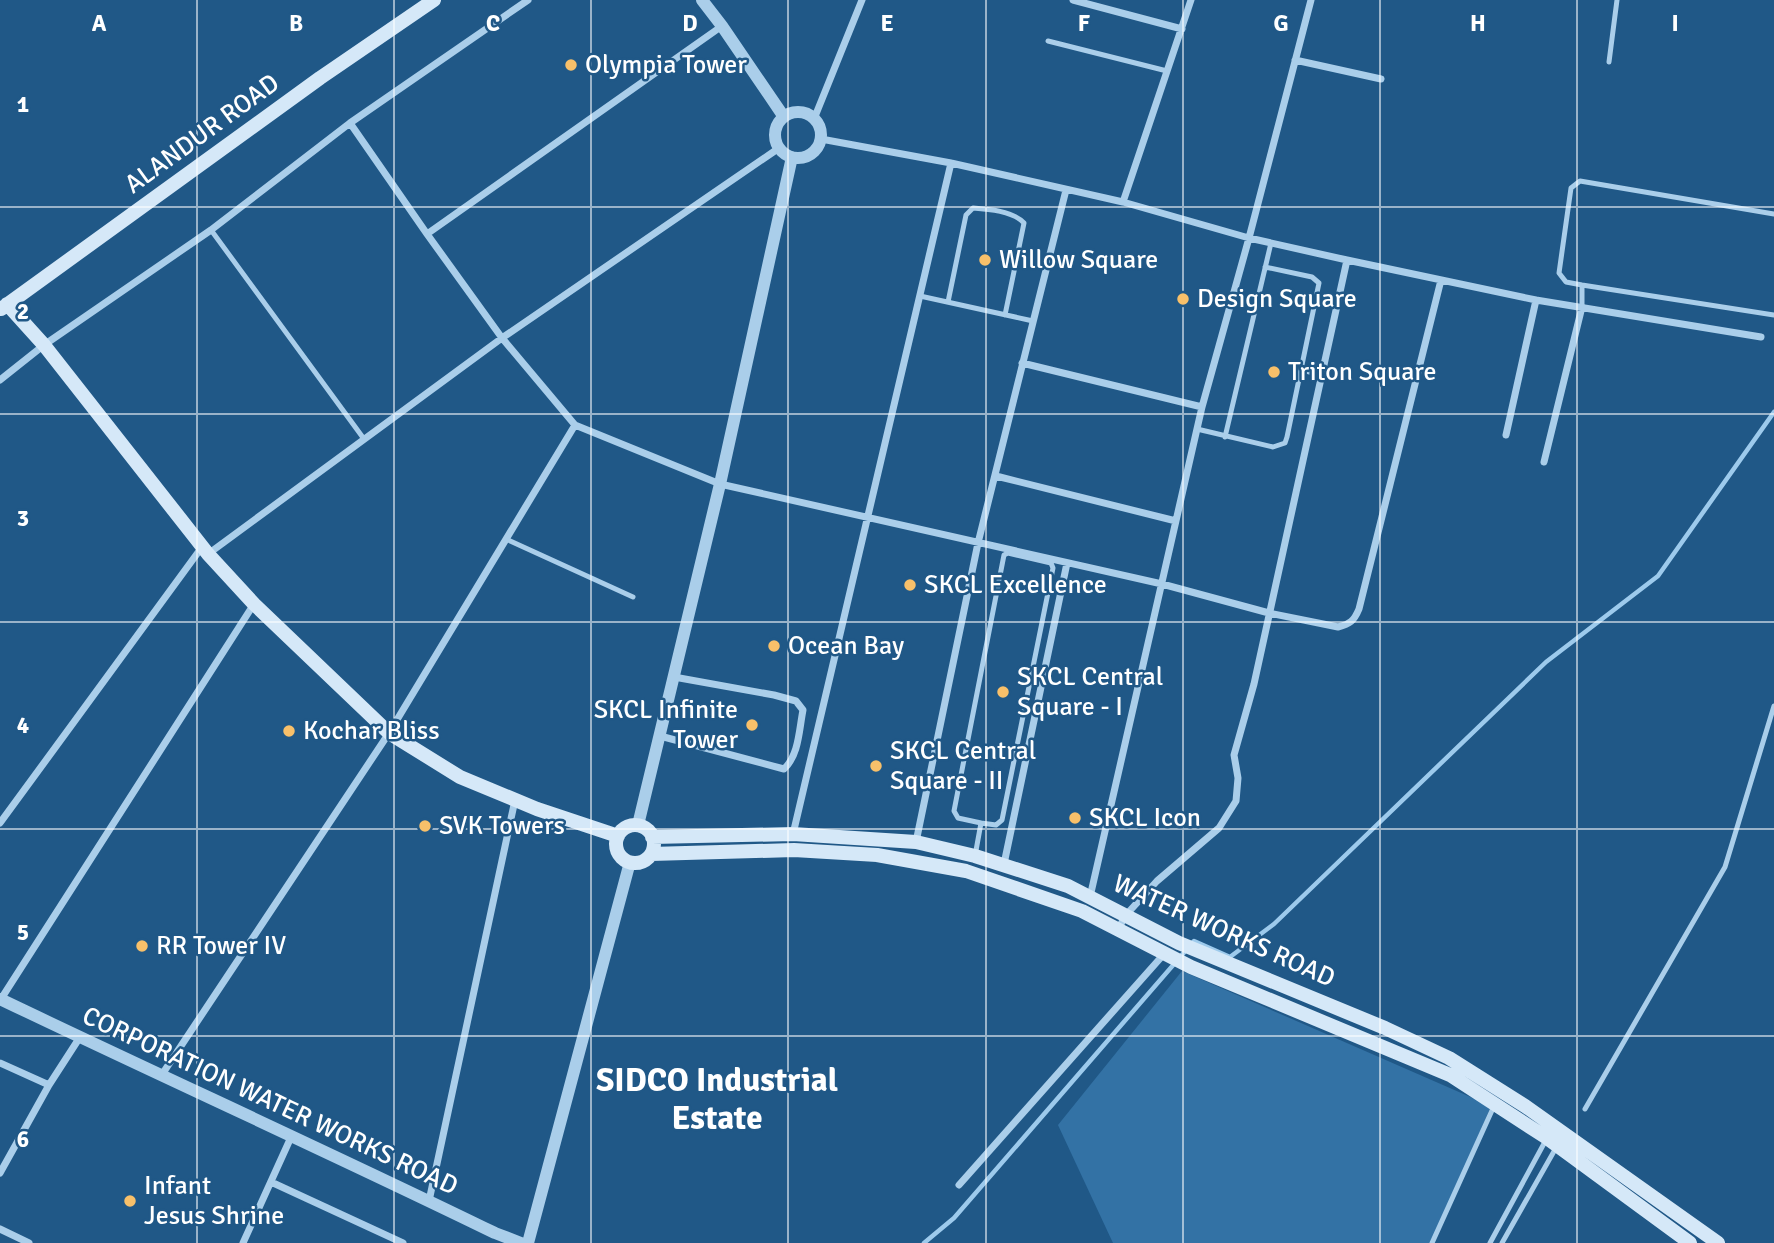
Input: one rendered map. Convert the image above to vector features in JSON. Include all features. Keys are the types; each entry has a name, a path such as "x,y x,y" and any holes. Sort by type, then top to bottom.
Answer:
{"main road":[{"name":"ALANDUR ROAD","path":"2,303 434,0"},
{"path":"2,303 44,345 205,550 254,604 389,733 460,778 618,836"},
{"path":"638,825 652,837 651,854 641,862 629,862 617,852 618,836 626,827 638,825"},
{"name":"WATER WORKS ROAD","path":"652,837 793,834 916,842 1003,864 1068,886 1179,943 1385,1028 1449,1058 1525,1106 1718,1243"},
{"path":"877,855 880,838"},
{"name":"WATER WORKS ROAD","path":"651,854 794,850 877,855 966,871 1082,911 1191,967 1450,1075 1552,1142 1690,1243"}],"street":[{"path":"0,380 44,345 212,230 350,123 528,0"},
{"path":"702,0 784,117"},
{"path":"814,118 862,0"},
{"path":"1073,0 1182,29"},
{"path":"1123,202 1191,0"},
{"path":"1090,897 1202,407 1311,0"},
{"path":"426,234 722,26"},
{"path":"1295,60 1381,79"},
{"path":"801,112 814,118 821,131 821,139 819,146 808,156 792,157 779,148 775,133 777,125 784,117 801,112"},
{"path":"350,123 502,338 575,425 720,484 1162,584 1338,627 1349,624 1355,618 1441,280"},
{"path":"821,139 951,163 1123,202 1249,238 1441,280 1536,300 1761,337"},
{"path":"0,822 205,550 502,338 779,148"},
{"path":"638,825 720,484 792,157"},
{"path":"793,834 951,163"},
{"path":"916,842 978,543 1066,190"},
{"path":"1118,930 1125,916 1157,881 1219,828 1236,801 1238,778 1234,755 1254,684 1347,260"},
{"path":"1506,435 1536,300"},
{"path":"1544,462 1582,307"},
{"path":"1022,363 1202,407"},
{"path":"161,1076 389,733 575,425"},
{"path":"996,476 1176,521"},
{"path":"1003,864 1067,563"},
{"path":"1,999 254,604"},
{"path":"660,736 784,769 795,753 803,710 796,701 674,677"},
{"path":"429,1201 515,800"},
{"path":"528,1243 629,862"},
{"path":"959,1185 1166,955"},
{"name":"CORPORATION WATER WORKS ROAD","path":"1,999 521,1243"},
{"path":"0,1173 4,1155 80,1038"},
{"path":"0,1063 49,1085"},
{"path":"243,1243 292,1134"},
{"path":"271,1182 403,1243"},
{"path":"0,1229 29,1243"}],"lane":[{"path":"1609,62 1617,0"},
{"path":"1048,41 1167,71"},
{"path":"1774,214 1576,182 1571,188 1559,273 1566,282 1774,315"},
{"path":"948,302 967,215 972,208 985,209 1019,218 1024,223 1005,315"},
{"path":"212,230 364,439"},
{"path":"1225,437 1271,243"},
{"path":"1197,429 1273,447 1284,443 1319,283 1312,277 1265,267"},
{"path":"1582,285 1582,307"},
{"path":"920,296 1033,321"},
{"path":"1302,370 1321,375"},
{"path":"506,539 633,597"},
{"path":"1008,553 1051,563 1053,568 1002,820 996,825 981,823 958,818 954,811 1004,555 1008,553"},
{"path":"1585,1108 1725,867 1774,706"},
{"path":"975,856 981,823"},
{"path":"1432,1243 1495,1103"},
{"path":"1490,1243 1552,1142"},
{"path":"1502,1243 1552,1142"}],"shaded area":[{"path":"1182,971 1491,1106 1432,1243 1113,1243 1058,1125"}],"waterway":[{"path":"924,1243 954,1218 1194,941 1230,957 1274,924 1546,662 1658,576 1774,412"}],"place":[{"name":"Olympia Tower","path":"571,65"},
{"name":"Willow Square","path":"985,260"},
{"name":"Design Square","path":"1183,299"},
{"name":"Triton Square","path":"1274,372"},
{"name":"SKCL Excellence","path":"910,585"},
{"name":"Ocean Bay","path":"774,646"},
{"name":"SKCL Central Square - I","path":"1003,692"},
{"name":"SKCL Infinite Tower","path":"752,725"},
{"name":"Kochar Bliss","path":"289,731"},
{"name":"SKCL Central Square - II","path":"876,766"},
{"name":"SKCL Icon","path":"1075,818"},
{"name":"SVK Towers","path":"425,826"},
{"name":"RR Tower IV","path":"142,946"},
{"name":"Infant Jesus Shrine","path":"130,1201"}],"district":[{"name":"SIDCO Industrial Estate","path":"717,1099"}]}
